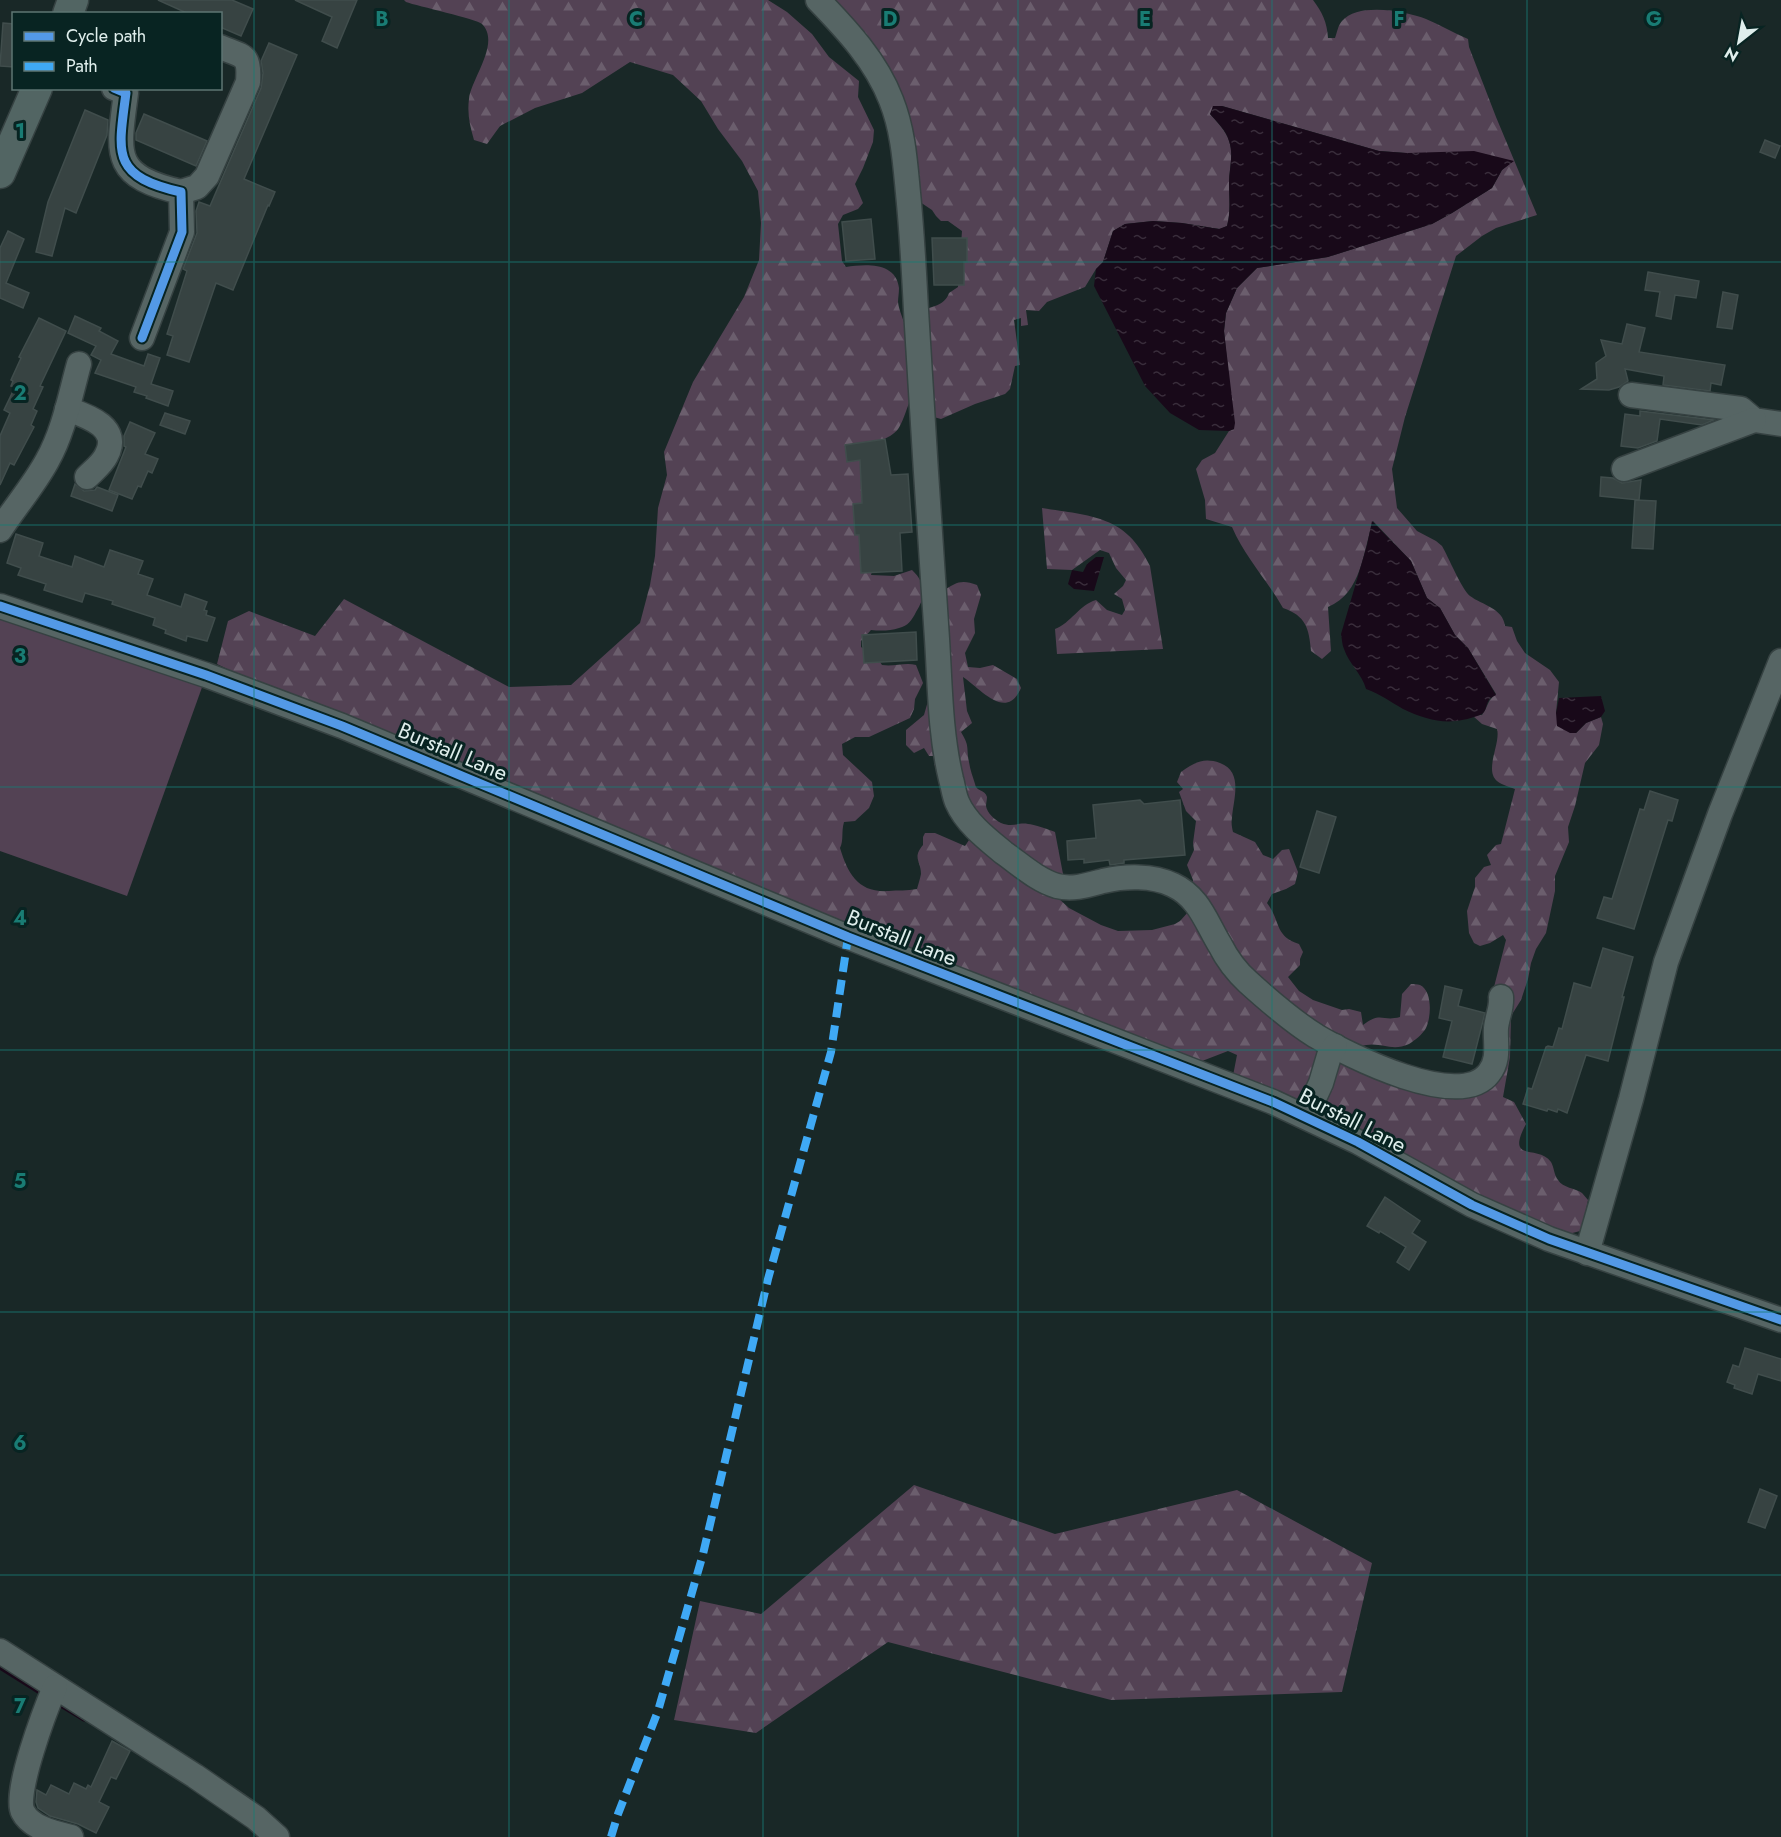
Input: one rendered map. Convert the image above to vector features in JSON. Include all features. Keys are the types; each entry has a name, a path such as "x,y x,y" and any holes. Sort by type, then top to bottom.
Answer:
{"main road":[{"path":"3,161 36,90"}],"street":[{"path":"818,0 868,57 890,95 904,143 913,241 945,753 957,803 978,833 1035,876 1054,885 1084,886 1128,878 1148,878 1172,884 1190,896 1202,910 1219,945 1245,979 1297,1023 1316,1036 1372,1064 1418,1081 1440,1086 1472,1086 1487,1076 1496,1058 1496,1026 1502,1005 1501,997"},
{"path":"123,90 120,142 123,160 134,174 165,188 181,192 197,187 207,176 248,82 249,65 245,58 222,48"},
{"path":"142,338 182,232 181,192"},
{"path":"0,530 48,460 67,409 79,364"},
{"path":"1631,395 1741,409 1754,420"},
{"path":"67,409 96,420 108,436 109,450 106,457 87,477"},
{"path":"1624,469 1754,420 1781,424"},
{"name":"Burstall Lane","path":"0,606 206,675 342,726 848,937 1306,1116 1509,1223 1587,1253 1781,1320"},
{"path":"1587,1253 1631,1099 1666,962 1720,814 1781,661"},
{"path":"1306,1116 1335,1046"},
{"path":"0,1651 195,1776 256,1818 277,1837"},
{"path":"50,1684 46,1708 24,1779 20,1806 26,1817 34,1824 71,1837"}],"green space":[{"path":"404,0 768,0 787,12 812,34 829,57 859,81 858,97 874,130 873,142 855,184 863,203 858,209 843,215 838,224 842,261 846,267 871,265 886,269 897,280 898,302 907,334 907,366 913,367 912,401 909,403 900,426 887,438 870,445 873,567 871,575 894,576 912,570 920,580 923,590 922,601 913,618 905,626 892,630 871,630 861,641 861,647 878,659 882,665 916,665 923,683 915,699 910,718 869,737 855,737 842,744 843,755 872,782 874,796 869,808 855,821 844,822 843,826 840,848 856,880 869,889 878,891 917,889 921,874 918,853 923,845 925,833 935,833 965,846 969,840 962,826 952,819 944,803 938,772 934,764 935,756 929,756 924,748 914,753 906,745 906,730 924,715 932,687 943,591 959,582 972,583 977,585 981,595 974,619 975,633 965,653 968,667 980,668 993,665 1017,679 1021,688 1015,698 1008,702 1001,702 985,694 963,677 967,711 972,723 961,732 967,744 971,771 976,787 986,794 988,811 996,820 1009,825 1030,824 1055,832 1063,874 1055,877 1057,897 1069,908 1118,931 1152,930 1180,921 1189,911 1193,880 1187,865 1194,850 1196,821 1186,811 1179,792 1183,789 1177,782 1181,772 1195,764 1204,761 1220,763 1227,767 1235,780 1233,832 1255,842 1263,855 1273,859 1282,850 1289,849 1298,872 1295,884 1272,894 1267,903 1285,937 1299,944 1303,952 1300,965 1288,977 1299,991 1313,1000 1342,1010 1361,1012 1363,1025 1378,1018 1400,1017 1402,994 1411,984 1420,985 1427,993 1430,1005 1428,1024 1421,1035 1402,1046 1390,1047 1373,1044 1359,1047 1376,1060 1469,1083 1484,1059 1494,987 1506,940 1503,935 1480,946 1474,943 1469,933 1467,911 1475,887 1475,878 1484,867 1491,865 1487,855 1496,845 1501,844 1515,789 1497,781 1493,776 1492,763 1498,735 1497,729 1482,724 1473,716 1482,715 1496,694 1468,648 1455,635 1440,608 1427,598 1411,561 1373,521 1355,582 1339,601 1328,607 1331,651 1322,659 1311,651 1305,624 1297,615 1283,608 1243,548 1232,527 1206,519 1205,500 1196,469 1202,460 1215,453 1229,431 1234,429 1224,331 1226,313 1237,288 1257,268 1328,257 1432,224 1492,188 1502,170 1513,161 1379,151 1222,106 1210,114 1226,134 1230,146 1227,226 1220,229 1153,221 1125,224 1113,231 1103,262 1085,287 1047,302 1039,311 1026,310 1028,325 1021,326 1021,318 1014,320 1020,365 1015,366 1010,389 1005,394 941,419 930,416 920,312 941,303 958,287 962,231 948,221 941,221 932,210 914,198 908,116 902,95 878,51 833,0 1313,0 1324,18 1328,38 1335,38 1341,23 1349,15 1382,10 1417,16 1468,39 1496,117 1537,215 1496,228 1456,256 1405,417 1392,469 1397,508 1417,531 1442,546 1467,593 1496,611 1505,626 1512,627 1525,653 1550,670 1559,682 1556,713 1576,733 1586,723 1601,717 1603,724 1599,745 1585,763 1568,827 1569,842 1555,876 1555,891 1546,933 1536,949 1521,1000 1511,1016 1510,1057 1503,1097 1514,1102 1526,1124 1519,1144 1521,1149 1545,1157 1551,1162 1560,1183 1582,1193 1588,1200 1584,1230 1549,1239 1231,1086 1237,1055 1228,1051 1184,1068 342,726 217,664 228,621 249,611 315,636 344,599 509,687 571,685 640,623 650,585 655,556 658,508 667,475 664,452 693,382 744,297 759,260 761,223 758,191 742,161 701,101 673,75 630,62 582,93 535,108 500,126 487,144 474,140 468,110 471,91 487,51 487,32 478,22"},
{"path":"1042,508 1091,516 1118,527 1130,537 1150,566 1163,649 1057,654 1055,629 1066,623 1090,602 1096,600 1107,610 1122,615 1125,610 1122,599 1114,594 1126,580 1116,568 1109,553 1100,550 1072,570 1047,569"},
{"path":"0,615 205,679 127,896 0,851"},
{"path":"914,1485 1055,1534 1237,1490 1372,1563 1342,1692 1111,1700 888,1642 756,1733 674,1720 700,1601 761,1614"}],"water":[{"path":"1213,106 1222,106 1379,151 1407,153 1474,151 1514,161 1502,170 1492,188 1432,224 1328,257 1257,268 1237,288 1226,313 1224,331 1235,423 1234,429 1229,431 1199,430 1170,413 1145,386 1094,286 1096,269 1103,262 1113,231 1125,224 1153,221 1219,229 1227,226 1231,152 1226,133 1210,114"},
{"path":"1372,521 1411,561 1427,598 1440,608 1455,635 1468,648 1496,695 1490,699 1482,714 1460,721 1432,720 1403,709 1366,689 1343,647 1341,634"},
{"path":"1096,557 1104,557 1094,591 1074,589 1068,584 1072,570 1083,572 1087,564"},
{"path":"1601,696 1605,711 1601,717 1586,723 1576,733 1570,733 1557,726 1556,713 1559,698"}],"building":[{"path":"158,0 232,0 253,9 241,36 222,28 222,12 185,12"},
{"path":"295,0 357,0 337,48 322,41 332,17"},
{"path":"3,23 12,24 12,67 0,66"},
{"path":"269,43 297,55 244,179 275,192 233,290 216,283 189,362 167,355 173,336 167,334 187,271 183,269 197,233 196,211 199,202 210,206 261,88 263,73 261,61"},
{"path":"85,110 108,120 107,135 76,213 65,208 52,256 36,252 48,202"},
{"path":"144,114 207,141 196,166 136,140 136,133"},
{"path":"1765,140 1780,146 1775,158 1760,152"},
{"path":"871,219 875,259 846,261 842,222"},
{"path":"8,231 24,239 6,283 29,293 23,308 0,298 0,248"},
{"path":"932,238 967,238 964,285 934,285"},
{"path":"1648,272 1699,281 1696,298 1675,295 1671,319 1656,316 1660,292 1645,290"},
{"path":"1723,292 1738,295 1732,329 1717,327"},
{"path":"75,316 101,328 99,331 118,341 111,354 144,366 148,354 160,358 151,384 173,391 168,406 134,392 136,387 95,373 101,360 91,355 96,346 68,333"},
{"path":"39,318 66,331 40,386 43,387 33,409 37,411 31,425 34,427 14,465 10,463 0,485 0,436 10,413 4,410 15,387 11,386 13,381 11,380 21,358 19,357"},
{"path":"1627,324 1645,328 1639,352 1725,365 1721,385 1711,383 1710,391 1663,385 1664,376 1625,369 1628,381 1619,387 1609,390 1581,389 1597,379 1596,363 1606,356 1601,340 1622,344"},
{"path":"1640,411 1714,420 1702,425 1660,419 1657,441 1638,448 1621,446 1625,414 1640,416"},
{"path":"165,413 190,421 185,434 160,425"},
{"path":"130,422 155,433 145,454 158,459 152,473 148,471 141,487 138,486 132,499 109,490 126,447 124,436"},
{"path":"885,439 891,475 908,474 912,532 900,533 902,571 861,573 859,535 855,535 853,504 862,503 860,460 847,462 845,445"},
{"path":"1601,477 1613,478 1622,483 1641,480 1639,500 1600,496"},
{"path":"75,484 84,491 95,490 97,487 118,495 112,511 71,496"},
{"path":"1635,500 1656,501 1653,549 1632,548"},
{"path":"16,534 43,543 39,556 72,567 75,556 104,567 110,550 143,561 138,574 153,579 147,595 181,607 185,594 207,602 204,610 207,611 206,615 215,618 207,641 187,636 186,641 165,633 166,630 153,625 155,618 112,604 113,601 85,593 82,602 44,590 46,584 18,575 21,568 7,563"},
{"path":"916,632 917,660 864,663 862,635"},
{"path":"1650,791 1678,800 1672,821 1668,820 1634,929 1597,918 1604,897 1612,899 1640,809 1644,810"},
{"path":"1140,800 1144,804 1180,800 1185,855 1124,860 1124,863 1110,865 1109,860 1084,863 1084,859 1068,860 1067,841 1096,838 1093,805"},
{"path":"1317,811 1336,817 1319,873 1300,867"},
{"path":"1603,948 1633,957 1608,1061 1586,1055 1567,1113 1558,1109 1557,1112 1548,1109 1547,1111 1523,1104 1528,1088 1532,1089 1546,1047 1553,1047 1559,1028 1562,1029 1574,983 1591,988"},
{"path":"1445,986 1462,990 1458,1006 1485,1013 1472,1064 1443,1057 1452,1021 1439,1018"},
{"path":"1385,1197 1420,1221 1412,1233 1426,1242 1409,1270 1397,1262 1406,1247 1367,1226"},
{"path":"1745,1348 1781,1359 1781,1381 1758,1374 1752,1394 1734,1388 1735,1385 1727,1382 1733,1365 1739,1367"},
{"path":"1760,1489 1777,1496 1765,1528 1748,1522"},
{"path":"112,1741 130,1751 116,1779 111,1777 99,1802 109,1807 96,1833 78,1824 50,1816 38,1808 37,1790 46,1795 51,1785 69,1794 74,1783 86,1789 88,1785 91,1787"}],"waterway":[{"path":"0,1667 46,1696"},
{"path":"56,1702 84,1719"}],"marked path":[{"path":"611,1837 658,1711 703,1554 768,1279 831,1052 848,937"}],"cycle path":[{"path":"119,90 126,93 121,132 124,159 131,170 142,178 158,186 181,192 182,232 142,338"},
{"path":"0,606 206,675 342,726 848,937 1273,1102 1358,1142 1472,1205 1549,1239 1781,1320"}]}
